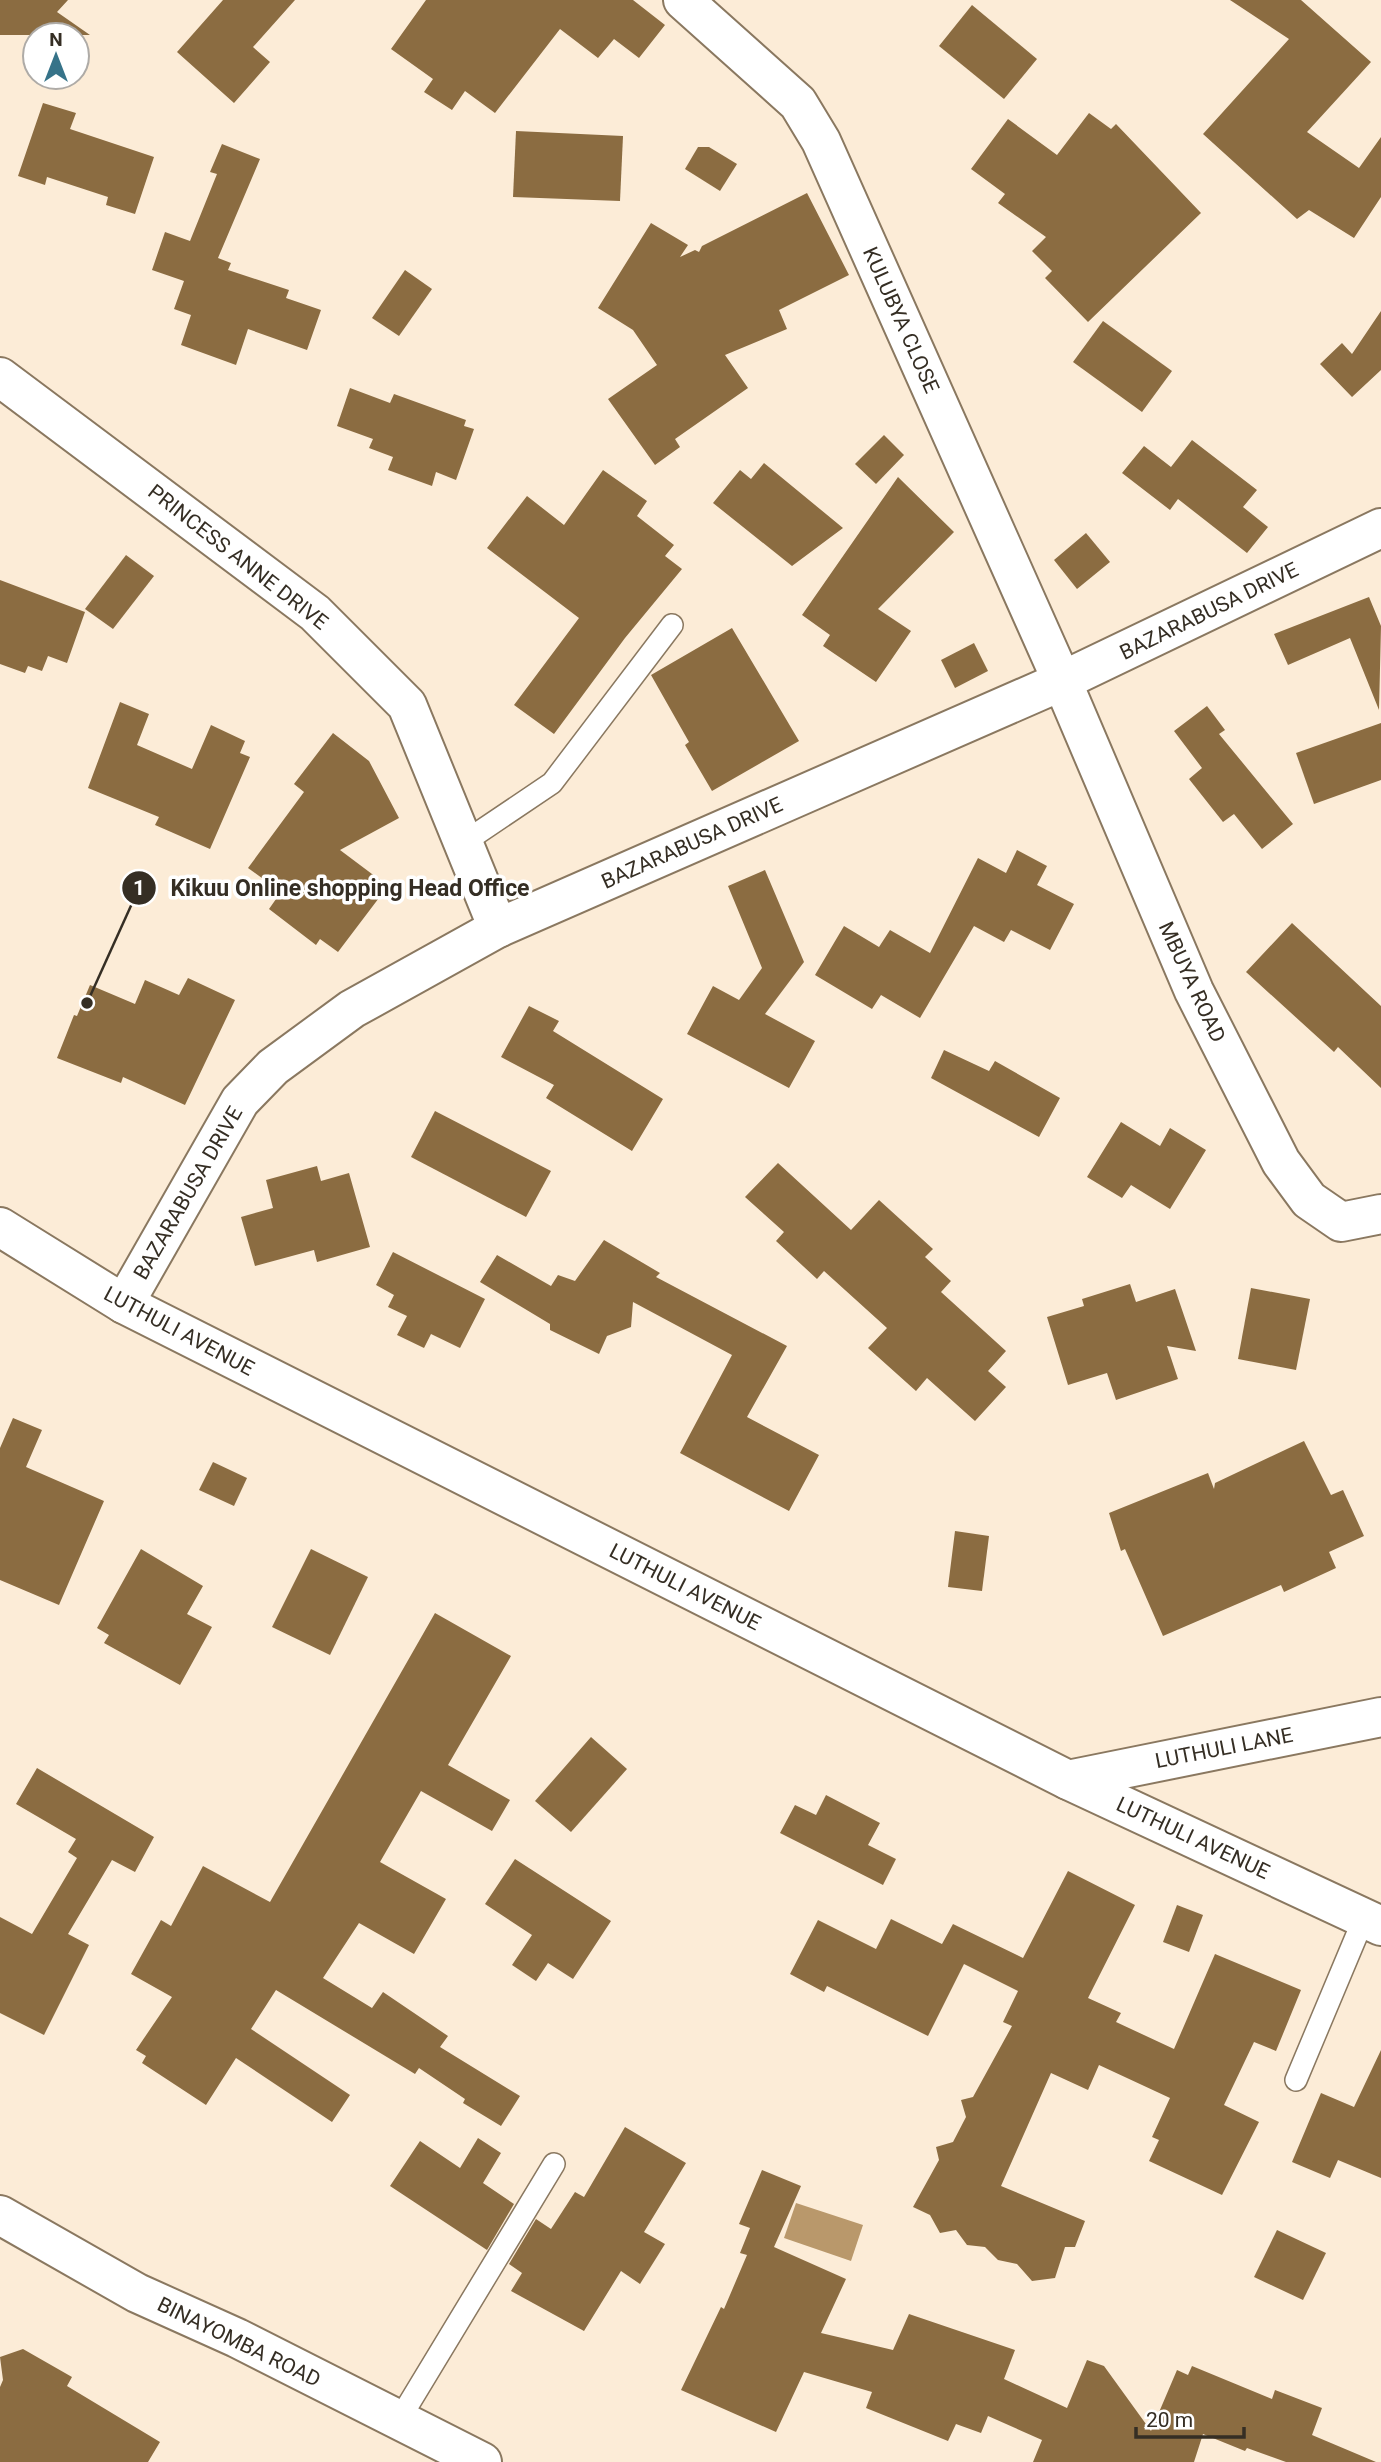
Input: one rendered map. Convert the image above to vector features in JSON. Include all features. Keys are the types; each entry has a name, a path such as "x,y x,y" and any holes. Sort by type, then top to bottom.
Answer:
{"street":[{"name":"KULUBYA CLOSE","path":"682,0 798,103 821,141 1062,681"},
{"name":"PRINCESS ANNE DRIVE","path":"0,377 315,613 407,705 498,928"},
{"name":"BAZARABUSA DRIVE","path":"124,1304 240,1101 273,1067 352,1009 498,928 1062,681 1381,528"},
{"name":"MBUYA ROAD","path":"1062,681 1194,991 1281,1162 1308,1200 1341,1222 1381,1214"},
{"name":"LUTHULI AVENUE","path":"0,1227 124,1304 1068,1780 1373,1922"},
{"name":"LUTHULI LANE","path":"1068,1780 1381,1717"},
{"name":"BINAYOMBA ROAD","path":"0,2215 137,2293 237,2339 482,2462"}],"lane":[{"path":"463,843 552,783 672,625"},
{"path":"1296,2080 1373,1922"},
{"path":"399,2420 554,2164"}],"shaded area":[{"path":"796,2203 863,2225 851,2261 784,2238"}],"building":[{"path":"0,0 68,0 57,12 70,21 21,21 21,35 0,35"},
{"path":"223,0 295,0 253,47 270,62 234,103 177,52"},
{"path":"426,0 633,0 665,25 639,58 614,39 598,58 560,29 495,113 465,91 452,110 424,92 433,79 391,49"},
{"path":"1230,0 1301,0 1371,62 1307,132 1359,168 1381,137 1381,197 1354,238 1309,210 1297,219 1203,134 1289,39"},
{"path":"972,5 1037,59 1004,99 939,46"},
{"path":"43,103 76,113 70,129 154,157 135,214 106,205 108,197 47,177 45,185 18,176"},
{"path":"1089,113 1111,129 1116,124 1201,213 1088,322 1045,278 1052,271 1032,251 1046,237 998,203 1005,194 971,169 1008,119 1057,155"},
{"path":"516,131 623,136 620,201 513,197"},
{"path":"222,144 260,159 218,258 231,263 228,270 289,290 286,298 321,310 307,350 248,329 236,365 181,345 191,315 174,309 184,281 152,270 165,232 190,241 217,174 210,172"},
{"path":"698,147 709,147 737,164 720,191 685,169"},
{"path":"807,193 849,275 779,310 787,329 725,355 748,388 675,439 680,447 655,465 608,399 657,365 633,330 598,308 651,223 688,245 680,257 695,250 699,252 702,246"},
{"path":"405,270 432,289 399,336 372,318"},
{"path":"1381,311 1381,370 1352,397 1320,364 1342,343 1352,354"},
{"path":"1103,321 1172,371 1142,412 1073,362"},
{"path":"350,388 390,403 394,394 466,420 464,426 474,429 456,480 436,472 432,486 388,470 393,457 369,448 373,439 337,426"},
{"path":"884,435 904,455 876,484 855,464"},
{"path":"1192,440 1257,490 1243,507 1268,527 1247,553 1178,499 1170,510 1122,473 1144,446 1171,467"},
{"path":"764,463 843,528 792,566 713,503 740,470 751,479"},
{"path":"603,470 647,501 637,516 674,545 665,556 682,569 625,638 554,734 514,705 579,618 487,548 527,496 564,525"},
{"path":"898,477 954,532 878,609 911,631 876,682 823,646 830,635 802,615"},
{"path":"1086,533 1110,562 1077,589 1054,560"},
{"path":"126,555 154,576 113,629 85,609"},
{"path":"0,580 85,612 67,663 48,656 42,671 28,666 25,673 0,664"},
{"path":"1369,597 1381,626 1379,710 1350,638 1288,665 1274,634"},
{"path":"732,628 799,741 712,791 685,745 689,742 651,675"},
{"path":"974,643 988,671 955,688 941,660"},
{"path":"120,702 149,714 137,745 192,769 211,725 245,741 240,753 250,757 210,849 155,825 159,817 88,788"},
{"path":"1207,706 1225,730 1219,734 1293,824 1262,849 1234,814 1223,822 1189,779 1202,768 1174,731"},
{"path":"1381,723 1381,780 1314,804 1296,753"},
{"path":"333,733 369,761 399,818 340,850 388,886 338,952 320,939 316,945 269,909 281,892 248,868 304,792 294,784"},
{"path":"1017,850 1047,866 1037,885 1074,904 1050,950 1011,930 1004,942 974,926 920,1018 881,995 872,1009 815,975 844,926 879,947 890,930 930,953 978,858 1006,873"},
{"path":"765,870 804,962 765,1014 815,1041 789,1088 687,1034 713,986 739,1000 762,968 728,886"},
{"path":"1292,923 1381,1006 1381,1088 1338,1047 1334,1052 1246,972"},
{"path":"188,978 235,1000 185,1105 123,1077 121,1083 57,1058 74,1015 77,1016 90,985 135,1004 145,980 179,995"},
{"path":"529,1006 559,1021 553,1031 663,1099 632,1151 546,1098 554,1085 501,1057"},
{"path":"944,1050 989,1071 995,1061 1060,1098 1039,1137 931,1078"},
{"path":"435,1111 551,1171 526,1217 411,1157"},
{"path":"1121,1122 1160,1146 1170,1128 1206,1150 1170,1209 1131,1185 1122,1198 1087,1177"},
{"path":"778,1163 851,1230 879,1200 933,1249 925,1257 951,1281 941,1292 1006,1351 988,1371 1006,1387 975,1421 927,1378 916,1391 868,1348 887,1328 824,1271 817,1279 776,1241 784,1232 745,1197"},
{"path":"317,1166 321,1181 349,1173 370,1247 317,1262 314,1250 255,1266 241,1217 273,1208 266,1180"},
{"path":"604,1240 660,1273 656,1277 787,1346 747,1417 819,1455 789,1511 680,1453 732,1355 633,1302 631,1327 607,1336 599,1354 550,1330 550,1324 480,1282 497,1255 551,1286 558,1275 575,1281"},
{"path":"393,1252 485,1299 460,1348 431,1334 424,1348 397,1335 407,1316 388,1307 394,1295 376,1285"},
{"path":"1130,1284 1136,1302 1175,1289 1196,1351 1167,1346 1178,1379 1116,1400 1107,1373 1068,1385 1047,1317 1084,1306 1082,1299"},
{"path":"1251,1288 1310,1299 1296,1370 1238,1359"},
{"path":"13,1418 42,1430 26,1467 104,1501 59,1605 0,1580 0,1448"},
{"path":"1304,1441 1331,1495 1343,1490 1364,1536 1329,1552 1336,1568 1284,1592 1281,1585 1163,1636 1125,1549 1121,1551 1109,1513 1208,1473 1214,1489 1215,1483"},
{"path":"213,1462 247,1478 234,1506 199,1490"},
{"path":"955,1531 989,1536 982,1591 948,1587"},
{"path":"141,1549 203,1586 187,1614 212,1627 180,1685 104,1643 109,1635 97,1628"},
{"path":"311,1549 368,1577 330,1655 272,1627"},
{"path":"435,1613 511,1656 448,1765 510,1800 492,1831 421,1791 380,1862 446,1899 414,1954 359,1923 323,1978 372,2008 383,1992 448,2036 440,2047 520,2096 501,2126 463,2103 465,2099 419,2068 415,2074 276,1990 251,2029 350,2095 332,2122 236,2058 206,2105 142,2063 146,2056 136,2050 172,1997 131,1974 161,1920 171,1926 203,1866 270,1902"},
{"path":"591,1737 627,1769 571,1832 535,1801"},
{"path":"37,1768 154,1837 135,1872 112,1860 68,1934 89,1945 44,2035 0,2013 0,1917 32,1934 77,1858 68,1852 76,1839 16,1804"},
{"path":"826,1795 880,1823 868,1845 896,1859 883,1885 780,1833 795,1805 816,1815"},
{"path":"515,1859 611,1921 573,1979 548,1963 536,1981 512,1965 532,1935 485,1904"},
{"path":"1068,1871 1135,1905 1088,1998 1121,2013 1116,2022 1174,2049 1215,1954 1301,1990 1276,2051 1254,2042 1224,2105 1259,2122 1222,2195 1149,2161 1159,2140 1152,2137 1170,2098 1099,2065 1088,2090 1051,2073 1001,2186 1085,2221 1075,2247 1065,2247 1055,2278 1032,2281 1017,2264 998,2260 985,2247 967,2245 956,2230 940,2233 930,2215 913,2207 939,2160 936,2147 953,2142 966,2117 961,2100 973,2097 1012,2026 1003,2022 1018,1991 964,1964 928,2036 827,1986 824,1992 790,1974 818,1920 876,1949 891,1919 942,1944 953,1924 1023,1958"},
{"path":"1177,1905 1203,1915 1189,1952 1163,1942"},
{"path":"1381,2050 1381,2178 1338,2160 1330,2178 1292,2162 1321,2093 1354,2107"},
{"path":"625,2127 686,2163 644,2232 665,2244 640,2284 621,2271 584,2331 511,2291 522,2273 509,2264 536,2219 551,2229 575,2192 584,2197"},
{"path":"478,2138 501,2153 483,2183 514,2204 487,2250 390,2186 420,2141 460,2168"},
{"path":"762,2170 801,2186 774,2247 846,2279 821,2333 893,2350 909,2314 1015,2350 1004,2379 1067,2408 1087,2360 1104,2366 1151,2431 1177,2370 1188,2375 1192,2366 1272,2399 1275,2390 1322,2408 1312,2435 1376,2462 1286,2462 1247,2448 1245,2451 1203,2434 1194,2462 1033,2462 1042,2440 988,2416 981,2433 956,2424 948,2441 866,2408 872,2392 804,2372 776,2432 681,2390 721,2307 724,2309 747,2255 740,2253 750,2228 739,2224"},
{"path":"1277,2230 1326,2253 1303,2300 1254,2277"},
{"path":"23,2349 72,2377 67,2386 160,2442 148,2462 0,2462 0,2387 3,2380 0,2357"}],"place":[{"name":"Kikuu Online shopping Head Office","path":"87,1003"}]}
